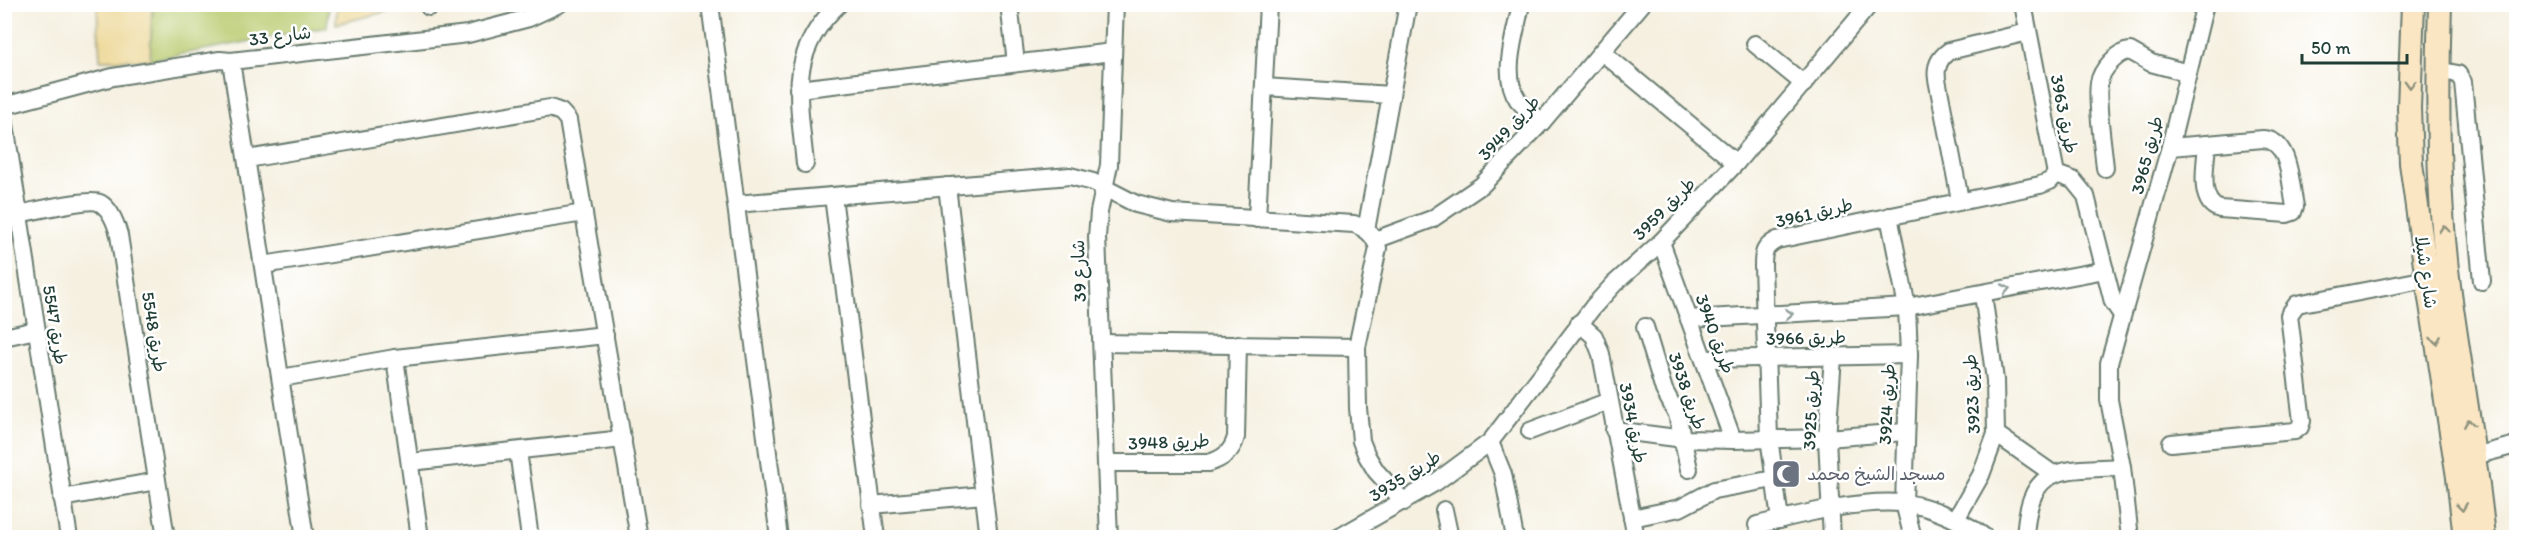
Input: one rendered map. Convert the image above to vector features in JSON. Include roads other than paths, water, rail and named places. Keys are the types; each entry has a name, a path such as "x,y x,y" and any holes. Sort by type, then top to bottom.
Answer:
{"main road":[{"name":"شارع شيلا","path":"2413,4 2409,108 2411,163 2465,537"},
{"name":"شارع شيلا","path":"2440,4 2438,165 2449,284 2484,537"}],"street":[{"name":"شارع 33","path":"4,105 152,70 220,60 231,62 468,34 529,18 558,4"},
{"path":"710,4 779,537"},
{"path":"805,164 798,89 801,65 812,40 839,4"},
{"path":"1009,4 1016,63"},
{"name":"شارع 39","path":"1110,537 1097,231 1110,153 1115,4"},
{"path":"1257,219 1268,4"},
{"path":"1404,502 1376,471 1361,441 1357,348 1378,248 1365,231 1408,4"},
{"path":"1521,4 1510,66 1511,83 1517,99 1542,122"},
{"name":"طريق 3949","path":"736,204 1064,176 1082,178 1136,204 1173,213 1257,219 1365,231 1432,219 1467,198 1482,185 1542,122 1642,4"},
{"name":"طريق 3959","path":"1490,442 1579,323 1614,284 1661,242 1736,163 1870,4"},
{"name":"طريق 3963","path":"2023,4 2056,174 2073,180 2086,196 2113,302 2122,315"},
{"name":"طريق 3965","path":"2122,315 2170,147 2205,4"},
{"path":"1960,200 1937,80 1937,66 1944,54 1956,48 2028,32"},
{"path":"1755,44 1804,84"},
{"path":"2105,168 2099,84 2106,69 2123,52 2130,51 2151,63 2188,73"},
{"path":"798,89 1113,52"},
{"path":"1602,52 1736,163"},
{"path":"231,62 305,537"},
{"path":"2438,70 2458,74 2463,82 2482,281"},
{"path":"1264,87 1391,95"},
{"path":"246,159 550,108 561,112 568,120 639,537"},
{"name":"طريق 5547","path":"4,118 12,216 36,330 69,537"},
{"path":"2170,147 2263,139 2277,144 2285,156 2295,210 2288,214 2212,206 2206,195 2207,144"},
{"name":"طريق 3961","path":"1780,520 1768,437 1763,315 1764,251 1768,245 1777,240 2040,185 2050,182 2056,174"},
{"path":"947,186 989,537"},
{"path":"833,196 876,537"},
{"name":"طريق 5548","path":"12,216 93,201 106,208 119,235 166,537"},
{"path":"263,265 584,213"},
{"name":"طريق 3924","path":"1889,216 1907,307 1909,355 1904,503 1913,537"},
{"name":"طريق 3940","path":"1661,242 1733,440"},
{"path":"1689,319 1907,307 2105,270"},
{"path":"2171,443 2295,431 2300,427 2302,421 2289,315 2292,308 2297,304 2427,279"},
{"name":"طريق 3923","path":"1956,519 1981,475 1996,434 1995,380 1983,294"},
{"path":"2122,315 2111,350 2108,375 2109,400 2122,467 2130,537"},
{"name":"طريق 3934","path":"1579,323 1590,331 1597,341 1636,537"},
{"name":"طريق 3938","path":"1645,327 1664,390 1677,414 1689,469"},
{"path":"4,337 36,330"},
{"path":"281,378 395,358 605,335"},
{"path":"1102,343 1357,348"},
{"name":"طريق 3948","path":"1107,463 1208,463 1220,460 1227,454 1233,447 1236,437 1238,344"},
{"name":"طريق 3966","path":"1704,359 1909,355"},
{"name":"طريق 3925","path":"1832,537 1827,438 1833,357"},
{"path":"395,358 420,537"},
{"path":"1530,431 1609,401"},
{"path":"1614,430 1684,439 1733,440 1768,437 1827,438 1905,432"},
{"path":"1996,434 2053,474"},
{"path":"410,462 622,439"},
{"path":"1490,442 1503,474 1515,537"},
{"name":"طريق 3935","path":"1338,537 1436,482 1490,442"},
{"path":"2474,456 2517,446"},
{"path":"518,451 530,537"},
{"path":"2025,537 2031,496 2042,482 2053,474 2122,467"},
{"path":"1632,518 1680,508 1714,490 1774,479"},
{"path":"62,498 157,481"},
{"path":"872,506 984,495"},
{"path":"1757,525 1875,503 1904,503 1956,519 1986,537"},
{"path":"1444,510 1450,537"}],"place":[{"name":"مسجد الشيخ محمد","path":"1786,474"}]}
